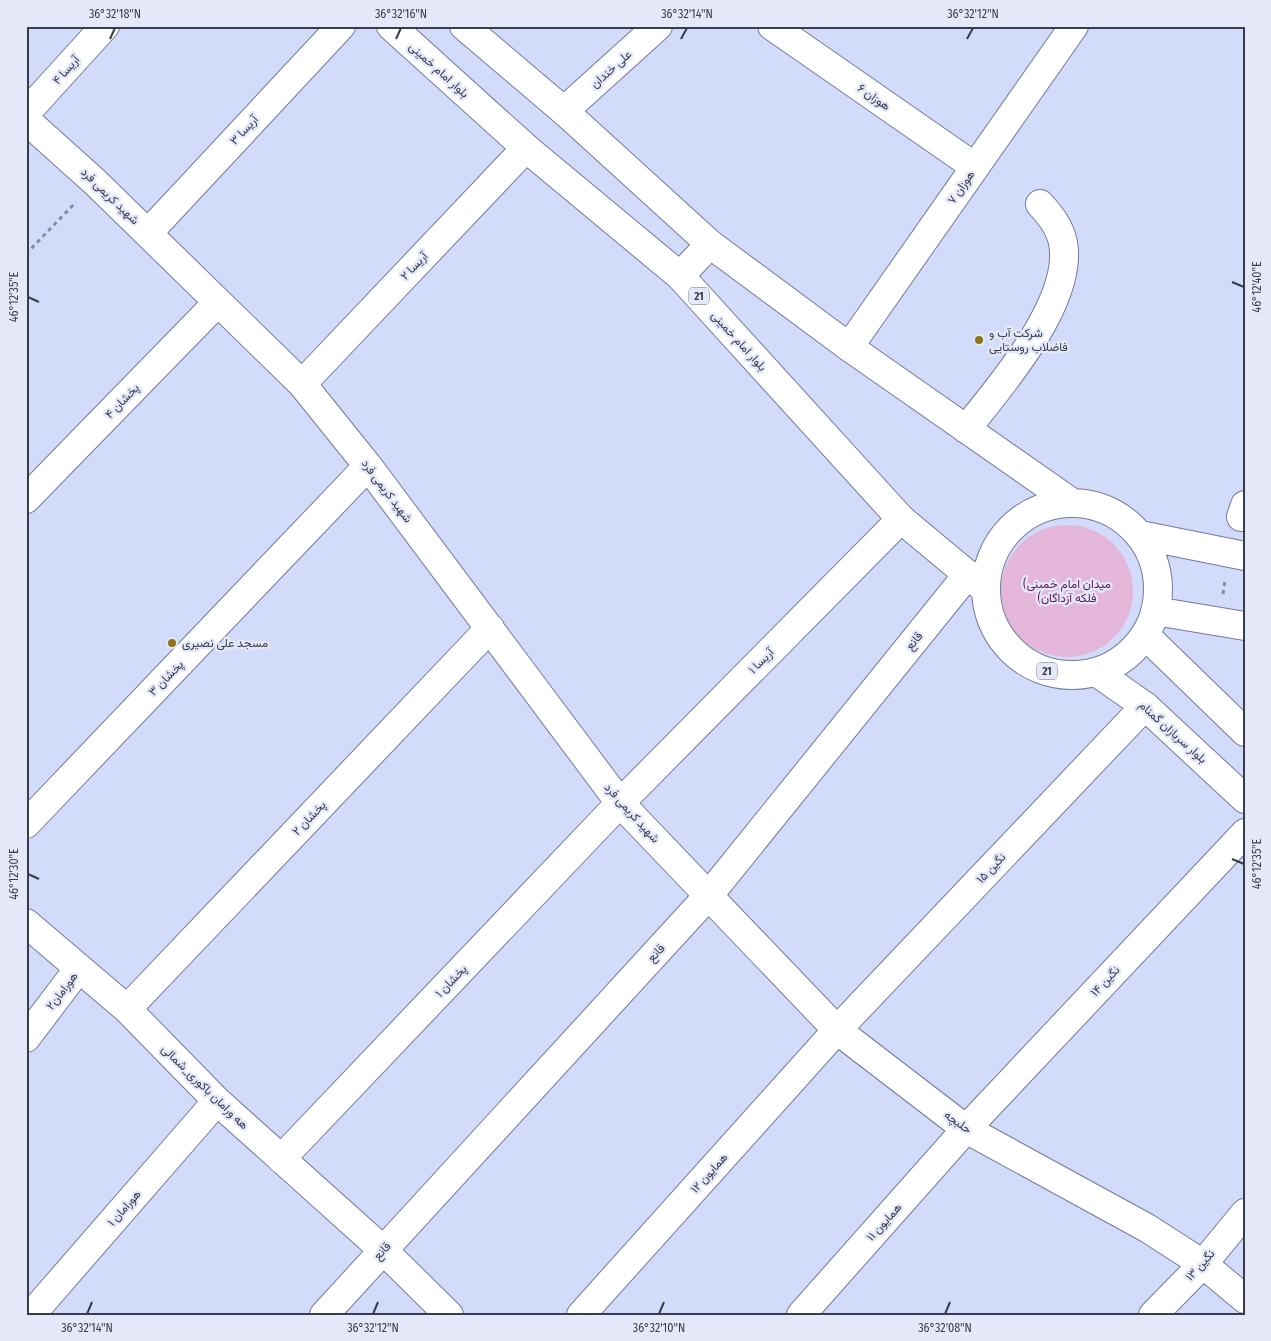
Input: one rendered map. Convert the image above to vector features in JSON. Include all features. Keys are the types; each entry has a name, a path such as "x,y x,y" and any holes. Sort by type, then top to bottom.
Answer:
{"street":[{"name":"آریسا ۴","path":"26,113 105,26"},
{"name":"آریسا ۳","path":"148,233 341,26"},
{"name":"بلوار امام خمینی","path":"391,26 526,148 680,276 901,519 977,582"},
{"name":"21","path":"464,26 564,112 710,244 849,347 1071,502"},
{"name":"علی خندان","path":"564,112 658,26"},
{"name":"هوزان ۶","path":"772,26 975,167"},
{"name":"هوزان ۷","path":"849,347 1070,28"},
{"name":"شهید کریمی فرد","path":"26,120 95,182 302,384 368,466 620,803 709,895"},
{"name":"آریسا ۲","path":"302,384 526,148"},
{"path":"966,429 1009,375 1044,321 1060,282 1064,264 1063,243 1057,225 1040,204"},
{"path":"680,276 710,244"},
{"name":"پخشان ۴","path":"26,500 218,302"},
{"name":"پخشان ۳","path":"26,824 368,466"},
{"name":"21","path":"1071,502 1097,505 1121,517 1140,535 1153,558 1158,584 1155,611 1145,635 1132,651 1115,664 1096,672 1067,675 1038,668 1013,653 995,629 986,601 977,582 1002,538 1021,519 1044,506 1071,502"},
{"name":"آریسا ۱","path":"620,803 901,519"},
{"path":"1140,535 1245,556"},
{"name":"قانع","path":"324,1315 709,895 977,582"},
{"path":"1155,611 1245,626"},
{"name":"پخشان ۲","path":"127,1009 490,628"},
{"path":"1145,635 1245,732"},
{"name":"بلوار سربازان گمنام","path":"1096,672 1145,706 1245,799"},
{"name":"نگین ۱۵","path":"837,1030 1145,706"},
{"name":"پخشان ۱","path":"281,1159 620,803"},
{"name":"نگین ۱۴","path":"966,1129 1245,833"},
{"name":"حلبچه","path":"709,895 837,1030 966,1129 1146,1228 1203,1264 1245,1299"},
{"name":"هه ورامان باکوری_شمالی","path":"26,923 127,1009 217,1101 383,1250 449,1315"},
{"name":"هورامان۲","path":"26,1038 79,968"},
{"name":"همایون ۱۲","path":"581,1315 837,1030"},
{"name":"هورامان ۱","path":"31,1315 217,1101"},
{"name":"همایون ۱۱","path":"801,1315 966,1129"},
{"name":"نگین ۱۳","path":"1153,1315 1203,1264 1245,1213"}],"path":[{"path":"26,254 95,182"}],"green space":[{"name":"(میدان امام خمینی (فلکه آزداگان","path":"1067,525 1080,526 1092,530 1114,544 1128,566 1132,578 1132,604 1128,616 1114,638 1092,652 1080,656 1067,657 1054,656 1042,652 1020,638 1006,616 1002,604 1001,591 1002,578 1006,566 1020,544 1042,530 1054,526"}],"place":[{"name":"شرکت آب و فاضلاب روستایی","path":"979,340"},
{"name":"مسجد علی نصیری","path":"172,643"}]}
